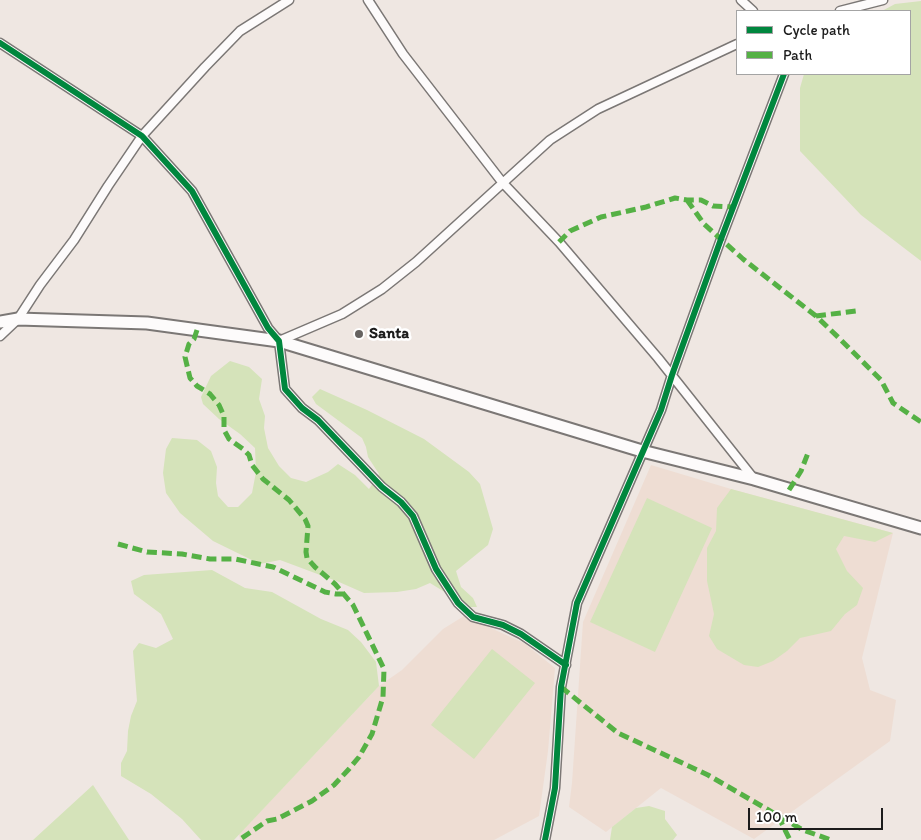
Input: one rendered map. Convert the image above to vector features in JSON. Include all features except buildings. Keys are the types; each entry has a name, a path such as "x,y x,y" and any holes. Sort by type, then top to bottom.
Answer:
{"main road":[{"path":"0,322 18,319 147,323 279,341 642,451 754,479 921,528"}],"street":[{"path":"0,336 18,319 40,285 74,240 142,136 240,31 289,0"},
{"path":"368,0 403,54 502,182 559,242 672,375 754,479"},
{"path":"741,0 752,10"},
{"path":"844,10 883,0"},
{"path":"0,43 142,136 192,191 268,328 279,341 285,389 302,408 318,420 382,487 413,516 436,569 458,603 473,616 503,625 521,634 566,665"},
{"path":"279,341 342,314 382,288 416,262 550,140 598,109 736,44"},
{"path":"545,840 555,788 561,687 577,603 661,410 672,375 784,75"}],"shaded area":[{"path":"651,465 893,533 862,658 870,690 896,700 890,741 754,839 661,788 606,832 569,807 583,622"},
{"path":"464,616 524,643 555,668 548,751 539,816 494,840 240,840 239,834 379,686 402,670 443,629"}],"green space":[{"path":"921,1 921,261 861,215 800,151 800,88 804,75 911,75 911,10 884,10 895,4"},
{"path":"230,361 249,367 262,379 259,399 265,416 264,428 268,448 279,466 291,478 306,482 328,472 338,464 355,475 369,489 379,474 368,457 362,438 316,404 312,397 320,389 424,439 469,472 480,484 493,529 488,545 456,571 461,587 473,598 477,607 469,607 430,583 416,589 397,592 364,593 280,560 260,564 213,541 180,513 166,493 163,473 166,449 172,438 197,440 211,451 217,467 216,483 218,496 228,507 238,507 252,493 256,472 255,448 203,404 201,397 211,376"},
{"path":"731,489 893,533 875,542 844,536 836,549 847,571 863,588 857,605 845,614 831,631 800,638 773,661 758,667 744,665 717,649 709,636 714,614 707,581 707,548 716,531 717,508"},
{"path":"647,498 712,528 655,652 590,622"},
{"path":"212,570 245,588 272,592 321,619 348,630 361,642 376,662 379,686 234,840 201,840 182,819 151,794 121,776 121,763 127,751 131,716 137,701 133,651 139,643 156,648 173,639 161,614 134,594 131,581 144,575"},
{"path":"492,649 535,683 474,759 431,725"},
{"path":"93,785 129,840 33,840"},
{"path":"649,806 665,811 665,819 677,835 673,840 610,840 612,827 636,808"}],"marked path":[{"path":"559,242 570,231 601,217 646,207 675,198 701,200 713,206 733,207"},
{"path":"687,200 704,224 743,259 816,316 881,380 893,403 921,422"},
{"path":"816,316 856,311"},
{"path":"197,330 194,339 189,344 185,357 190,378 197,386 210,394 219,405 224,416 224,430 229,439 249,455 252,465 263,479 289,500 305,519 308,526 307,558 335,584 353,605 384,669 383,697 372,734 359,757 349,769 334,785 312,801 277,819 267,821 239,840"},
{"path":"789,490 801,471 808,453"},
{"path":"118,544 147,552 182,554 210,559 235,559 273,567 325,592 344,594"},
{"path":"561,687 618,733 708,775 803,830 831,840"},
{"path":"778,816 790,840"}],"cycle path":[{"path":"0,43 142,136 192,191 268,328 279,341 285,389 302,408 318,420 382,487 401,502 413,516 436,569 458,603 473,617 503,625 521,634 566,665"},
{"path":"545,840 555,788 561,687 577,603 661,410 721,239 784,75"}],"place":[{"name":"Santa","path":"359,334"}]}
